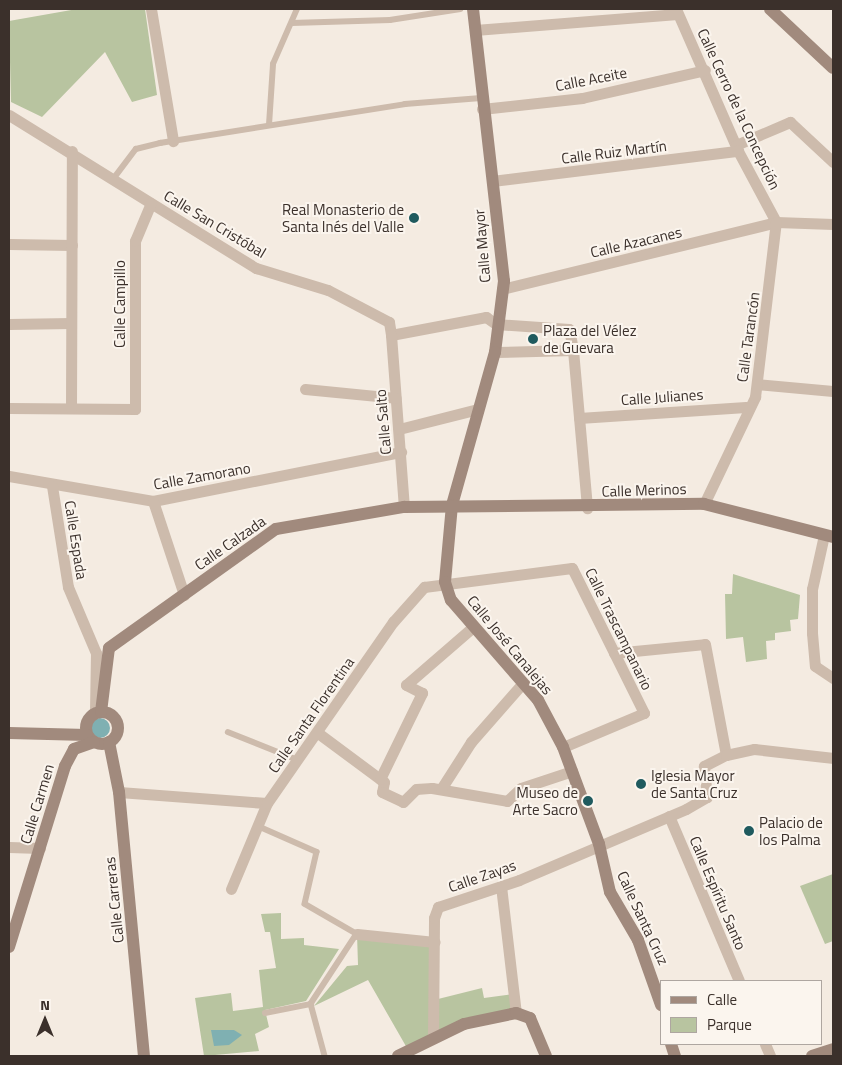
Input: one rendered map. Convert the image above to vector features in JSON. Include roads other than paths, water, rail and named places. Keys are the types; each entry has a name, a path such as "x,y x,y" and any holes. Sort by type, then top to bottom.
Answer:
{"street":[{"path":"152,9 173,141"},
{"name":"Calle Mayor","path":"452,505 495,352 496,324 502,289 492,181 472,9"},
{"path":"770,9 833,68"},
{"path":"475,30 676,12"},
{"name":"Calle Cerro de la Concepción","path":"676,12 704,70 737,148 776,222"},
{"name":"Calle Aceite","path":"482,104 582,98 704,70"},
{"name":"Calle San Cristóbal","path":"9,114 72,151 256,268 328,290 389,322 391,335"},
{"name":"Calle Ruiz Martín","path":"492,181 737,148 790,122 833,162"},
{"path":"9,408 71,408 72,151"},
{"name":"Calle Campillo","path":"71,408 135,409 135,241 151,203"},
{"name":"Calle Azacanes","path":"502,289 776,222 833,224"},
{"name":"Calle Tarancón","path":"704,504 746,407 752,403 757,384 776,222"},
{"path":"9,244 72,245"},
{"path":"391,335 486,317 496,324 553,324 569,329 573,350 587,508"},
{"path":"9,324 71,323"},
{"name":"Calle Salto","path":"391,335 404,507"},
{"path":"495,352 573,350"},
{"path":"757,384 833,390"},
{"path":"306,389 396,398"},
{"name":"Calle Julianes","path":"579,418 746,407"},
{"path":"399,429 478,409"},
{"name":"Calle Zamorano","path":"9,476 52,486 153,501 401,452"},
{"name":"Calle Espada","path":"52,486 68,587 96,653 98,713"},
{"path":"153,501 184,595"},
{"name":"Calle Merinos","path":"452,505 587,508 704,504 829,536"},
{"name":"Calle Calzada","path":"98,713 109,648 276,529 404,507 452,505"},
{"name":"Calle José Canalejas","path":"452,505 445,582 451,600 522,684 538,700 563,747 572,771"},
{"path":"829,536 812,589 812,633 815,666 833,678"},
{"name":"Calle Trascampanario","path":"445,582 572,568 644,713 563,747"},
{"name":"Calle Santa Florentina","path":"231,889 267,803 318,733 393,622 424,587 445,582"},
{"path":"473,627 406,685 422,693 380,779 382,792 403,802 416,789 441,789 507,801 521,788 572,771"},
{"path":"614,654 705,644 726,755 754,749 833,758"},
{"path":"441,789 471,742 522,684"},
{"path":"9,733 110,742 117,734 117,724 111,715 98,713 86,725 90,739"},
{"path":"318,733 380,779"},
{"name":"Calle Carmen","path":"9,948 65,766 74,749 90,739"},
{"name":"Calle Carreras","path":"110,742 119,792 144,1056"},
{"name":"Calle Zayas","path":"433,1036 435,942 438,907 501,886 668,816 707,797 704,766 726,755"},
{"name":"Calle Santa Cruz","path":"572,771 599,844 610,892 638,940 660,1002"},
{"path":"119,792 267,803"},
{"name":"Calle Espíritu Santo","path":"668,816 739,980"},
{"path":"9,847 40,848"},
{"path":"501,886 516,1013"},
{"path":"357,934 435,942"},
{"path":"398,1056 433,1036 486,1017 516,1013 530,1018 548,1056"},
{"path":"812,1056 833,1049"}],"lane":[{"path":"269,125 273,64 297,9"},
{"path":"292,23 390,20 460,9"},
{"path":"114,178 136,149 173,141 405,104 482,104"},
{"path":"228,732 298,760"},
{"path":"258,826 317,852 305,904 357,934 311,1004 266,1013"},
{"path":"311,1004 325,1056"}],"water":[{"path":"100,718 107,721 110,728 107,735 100,738 93,735 90,728 93,721"},
{"path":"211,1030 234,1030 242,1035 229,1045 214,1046"}],"place":[{"name":"Real Monasterio de Santa Inés del Valle","path":"414,218"},
{"name":"Plaza del Vélez de Guevara","path":"533,339"},
{"name":"Iglesia Mayor de Santa Cruz","path":"641,784"},
{"name":"Museo de Arte Sacro","path":"588,801"},
{"name":"Palacio de los Palma","path":"749,831"}]}
